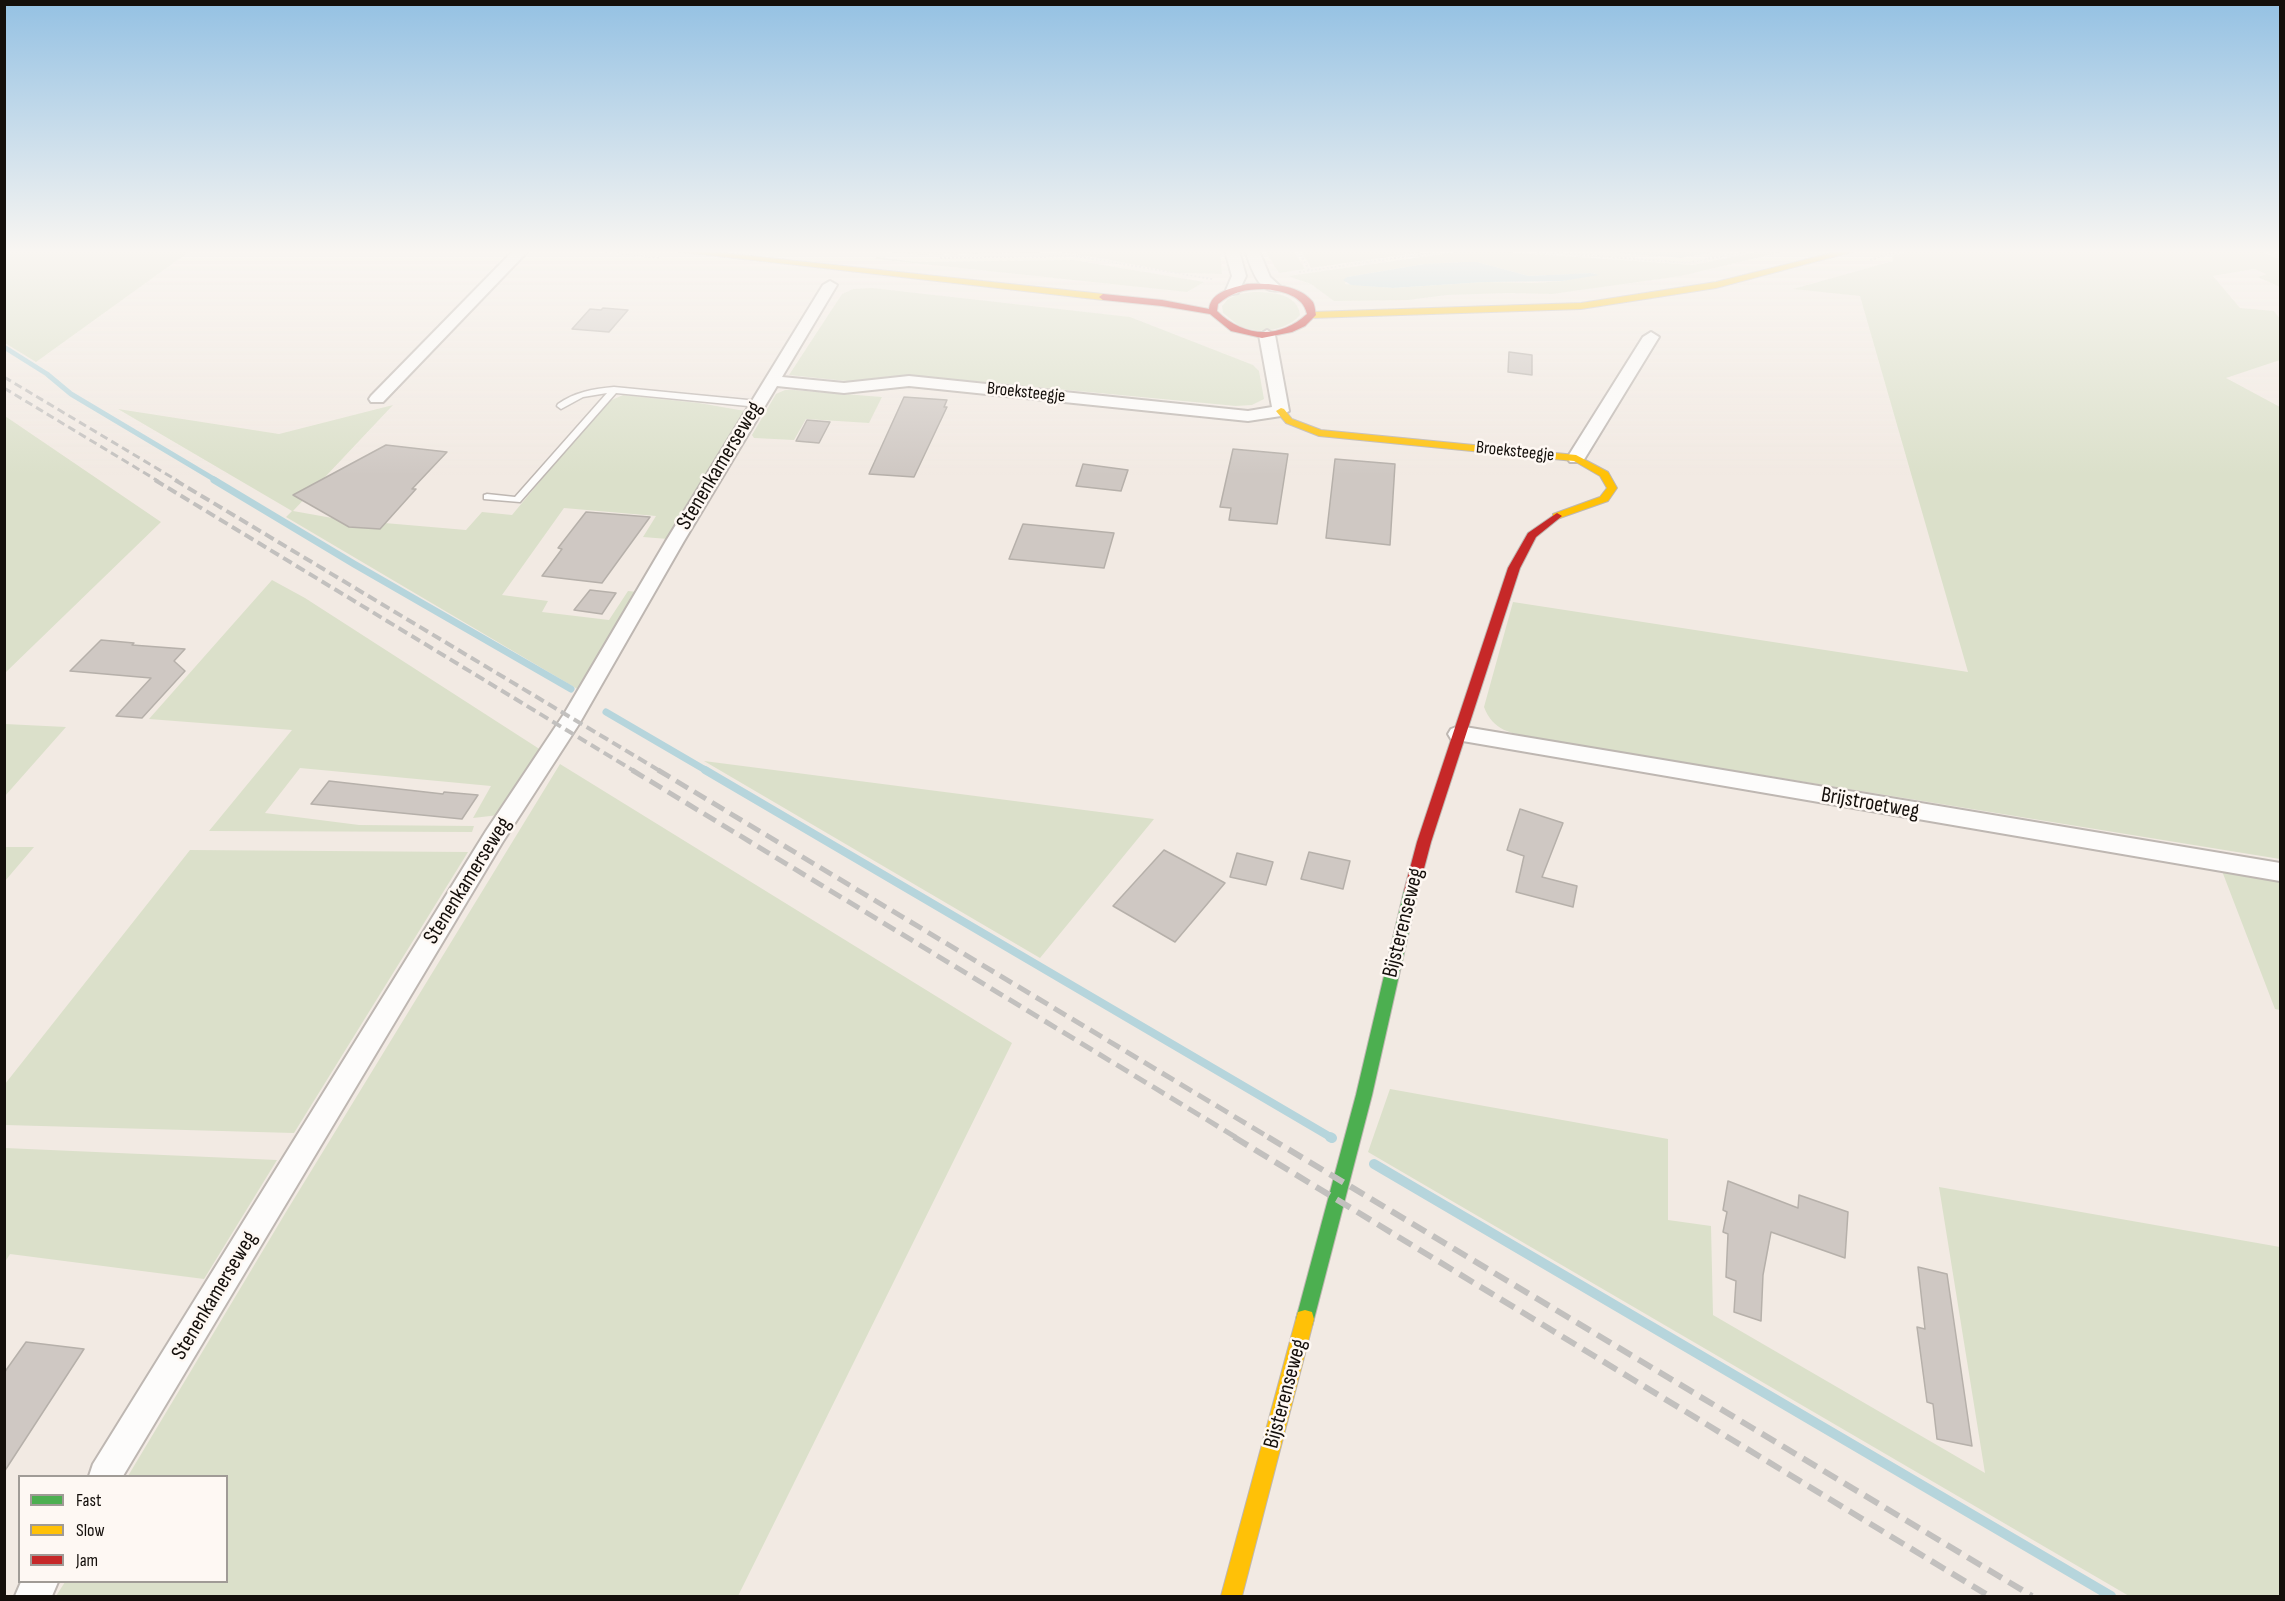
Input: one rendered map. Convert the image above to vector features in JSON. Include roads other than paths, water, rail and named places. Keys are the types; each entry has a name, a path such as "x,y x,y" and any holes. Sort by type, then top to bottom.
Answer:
{"street":[{"path":"377,399 448,326"},
{"name":"Stenenkamerseweg","path":"106,1475 494,837 572,719 675,541 805,326"},
{"path":"1227,326 1248,333 1267,335 1292,331 1300,326"},
{"path":"1267,335 1281,411"},
{"path":"1576,458 1651,337"},
{"name":"Broeksteegje","path":"771,381 844,388 909,381 1248,416 1281,411 1289,421 1319,433 1576,458"},
{"name":"Bijsterenseweg","path":"1232,1596 1361,1106 1402,924 1424,842 1510,579 1532,535 1550,520 1594,503 1610,494 1612,489 1604,474 1576,458"},
{"name":"Brijstroetweg","path":"1459,734 2280,872"},
{"path":"32,1596 40,1583"}],"lane":[{"path":"561,406 572,396 590,391 614,390 758,404"},
{"path":"487,497 517,500 614,390"}],"waterway":[{"path":"4,347 47,374 71,394 217,481"},
{"path":"214,480 571,689"},
{"path":"606,712 707,771"},
{"path":"705,770 1332,1138 1330,1137"},
{"path":"1374,1164 2111,1596"}],"railway":[{"path":"4,377 178,481"},
{"path":"4,388 158,481"},
{"path":"155,480 634,771"},
{"path":"175,480 660,771"},
{"path":"632,770 1237,1138"},
{"path":"658,770 1270,1138"},
{"path":"1234,1137 1989,1596"},
{"path":"1268,1137 2032,1596"}]}
